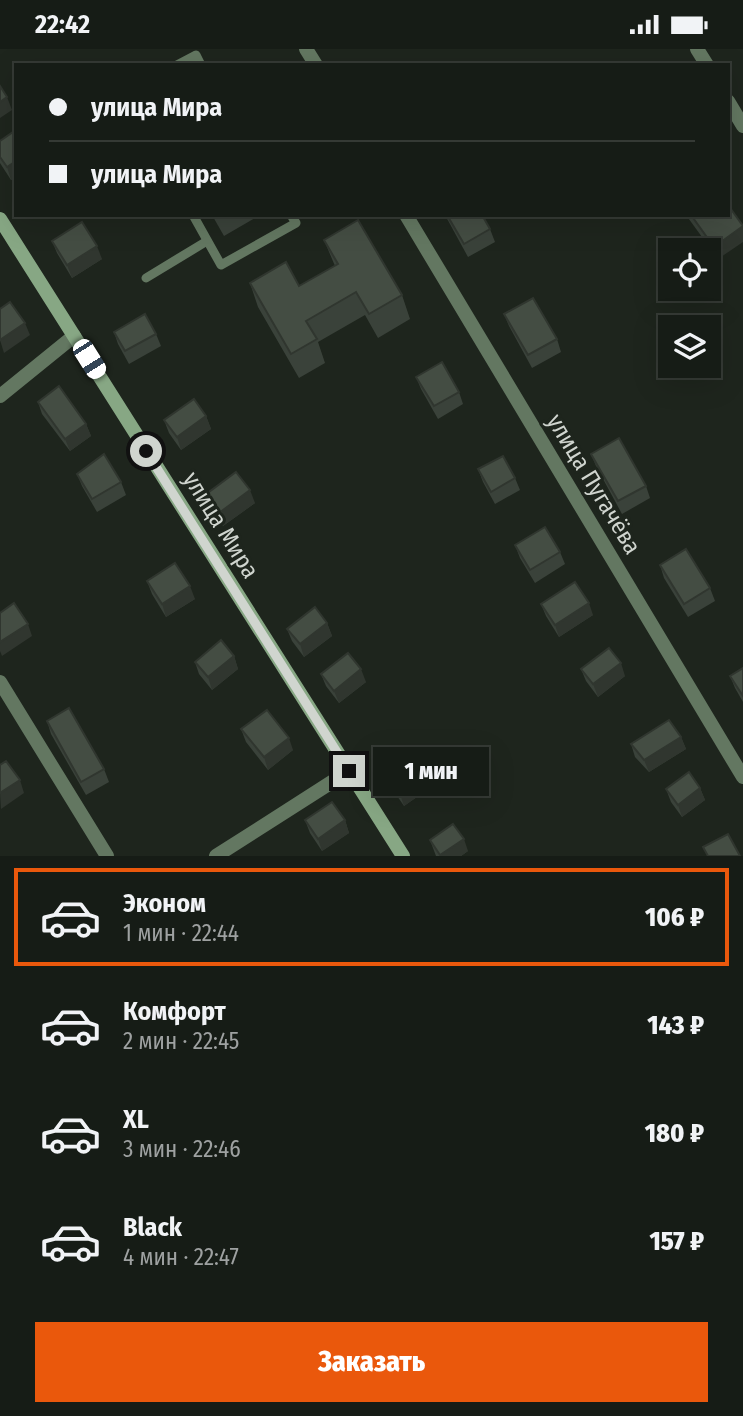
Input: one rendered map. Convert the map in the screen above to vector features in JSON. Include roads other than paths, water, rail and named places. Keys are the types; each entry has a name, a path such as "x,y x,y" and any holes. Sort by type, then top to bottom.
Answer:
{"street":[{"path":"730,104 743,126"},
{"name":"улица Пугачёва","path":"407,217 743,777"},
{"name":"улица Мира","path":"0,219 403,856"},
{"path":"0,396 74,336"},
{"path":"0,682 107,856"},
{"path":"216,856 349,771"}],"lane":[{"path":"181,63 196,55 200,63"},
{"path":"193,217 221,265 296,223 292,217"},
{"path":"146,278 207,241"}]}
